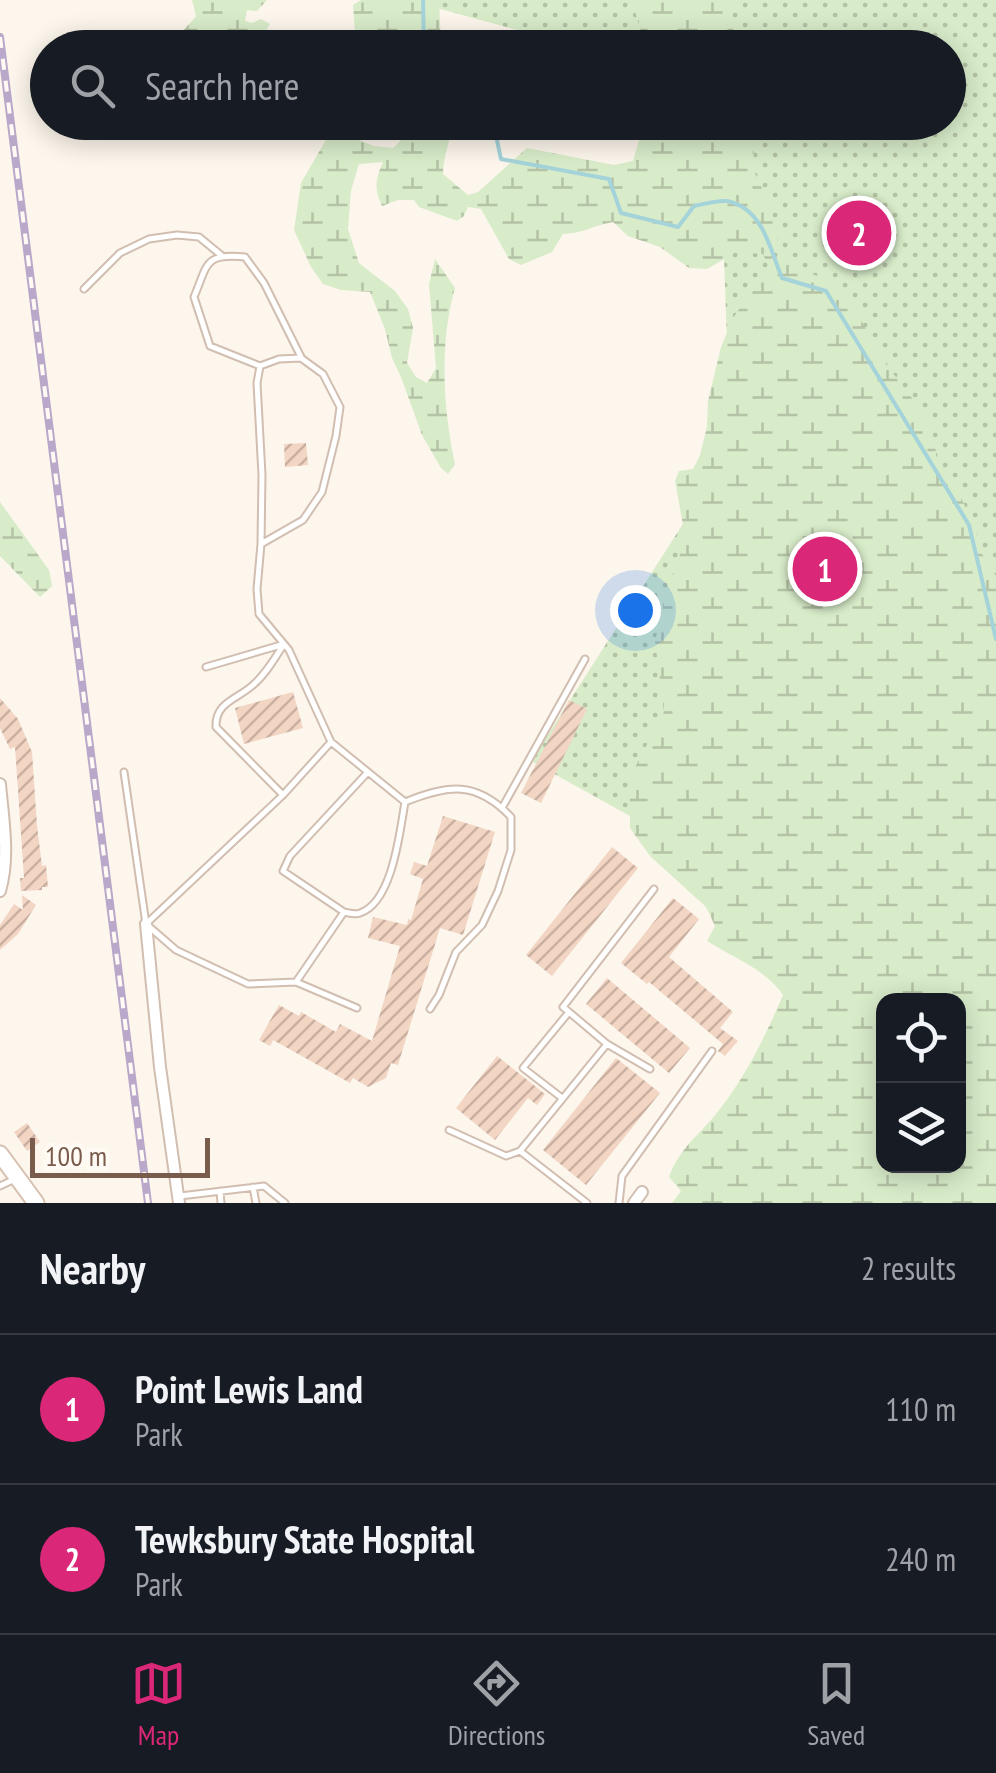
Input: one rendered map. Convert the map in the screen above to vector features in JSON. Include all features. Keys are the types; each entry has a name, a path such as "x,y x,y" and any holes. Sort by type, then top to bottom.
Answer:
{"main road":[{"path":"0,1154 36,1203"}],"street":[{"path":"0,784 5,854 0,891"},
{"path":"146,924 179,1200"},
{"path":"634,1203 642,1192"}],"lane":[{"path":"84,289 120,253 149,239 177,235 198,237 221,255 245,257 264,283 302,358 322,374 340,406 322,492 303,520 261,544"},
{"path":"221,255 208,264 194,298 210,346 260,366 279,359 302,358"},
{"path":"260,366 257,383 261,544 256,588 260,614 284,644 331,742 405,802"},
{"path":"206,668 284,644"},
{"path":"283,795 216,728 216,719 232,698 253,686 284,644"},
{"path":"502,808 585,659"},
{"path":"146,924 283,795 331,742"},
{"path":"124,772 146,924 176,950 248,984 296,982 357,1008"},
{"path":"368,772 290,856 283,871 344,912 364,911 387,884 405,802"},
{"path":"405,802 433,790 466,788 495,800 510,817 511,850 498,891 482,925 456,952 430,1009"},
{"path":"650,1069 607,1044 563,1006 654,889"},
{"path":"296,982 344,912"},
{"path":"563,1098 523,1068 569,1012"},
{"path":"449,1130 506,1156 520,1151 607,1044"},
{"path":"619,1203 622,1176 712,1051"},
{"path":"520,1151 587,1203"},
{"path":"0,1186 18,1178"},
{"path":"179,1200 264,1186 285,1203"},
{"path":"253,1187 256,1203"},
{"path":"220,1191 221,1203"}],"green space":[{"path":"192,0 267,0 257,11 247,10 245,21 261,19 270,24 266,30 185,30 196,16"},
{"path":"361,0 439,0 440,30 355,30 353,5"},
{"path":"407,0 996,0 996,689 664,835 531,761 731,449 720,140 966,140 966,30 517,30"},
{"path":"632,0 729,0 733,30 640,30"},
{"path":"326,140 359,140 393,148 401,140 448,140 443,174 468,195 478,192 527,148 614,165 633,161 639,140 753,140 754,171 771,208 768,216 781,229 773,255 833,282 848,298 886,364 924,414 935,440 936,455 961,498 982,554 996,576 996,1203 672,1203 681,1191 669,1177 673,1167 736,1086 783,995 759,971 707,941 715,926 706,907 650,856 630,828 630,777 664,712 655,641 668,587 679,562 683,525 675,481 679,471 693,469 700,455 721,347 732,320 768,265 763,254 736,252 707,269 689,268 660,247 628,236 613,222 563,234 552,252 521,265 509,259 481,209 468,207 457,221 419,207 414,200 382,206 376,184 383,162 359,164 351,191 348,229 359,263 395,291 408,309 413,328 407,363 416,377 427,383 436,368 429,284 435,259 455,288 445,354 448,421 455,464 448,474 422,435 370,292 323,284 294,230 301,183"},
{"path":"0,502 49,570 52,586 40,597 0,556"}],"building":[{"path":"306,443 308,465 285,467 284,444"},
{"path":"293,692 303,728 244,744 235,708"},
{"path":"0,698 18,719 32,752 37,826 48,887 42,890 21,891 20,878 24,878 15,747 10,749 0,728"},
{"path":"569,700 587,709 541,803 521,793"},
{"path":"443,816 495,832 463,935 440,928 398,1065 391,1063 386,1078 368,1087 353,1078 350,1083 273,1040 270,1046 259,1040 279,1005 299,1016 301,1012 336,1032 340,1024 372,1041 400,946 368,938 373,917 407,925 411,920 423,879 410,874 414,862 427,866"},
{"path":"612,847 638,868 552,976 526,955"},
{"path":"22,895 36,905 18,934 0,950 0,925 14,904 23,910"},
{"path":"673,898 699,919 669,957 733,1012 720,1028 738,1041 725,1056 718,1051 723,1044 621,963"},
{"path":"607,978 690,1048 669,1073 586,1004"},
{"path":"497,1056 545,1094 537,1105 528,1098 495,1140 456,1108"},
{"path":"616,1058 660,1093 586,1185 543,1150"},
{"path":"27,1123 40,1142 27,1151 14,1132"}],"waterway":[{"path":"423,0 424,30"},
{"path":"497,140 501,159 609,179 621,213 678,227 694,206 706,203 727,201 749,212 764,231 782,278 826,291 969,525 996,639"}],"railway":[{"path":"0,37 148,1203"}],"place":[{"name":"Tewksbury State Hospital","path":"859,233"},
{"name":"Point Lewis Land","path":"825,569"}]}
